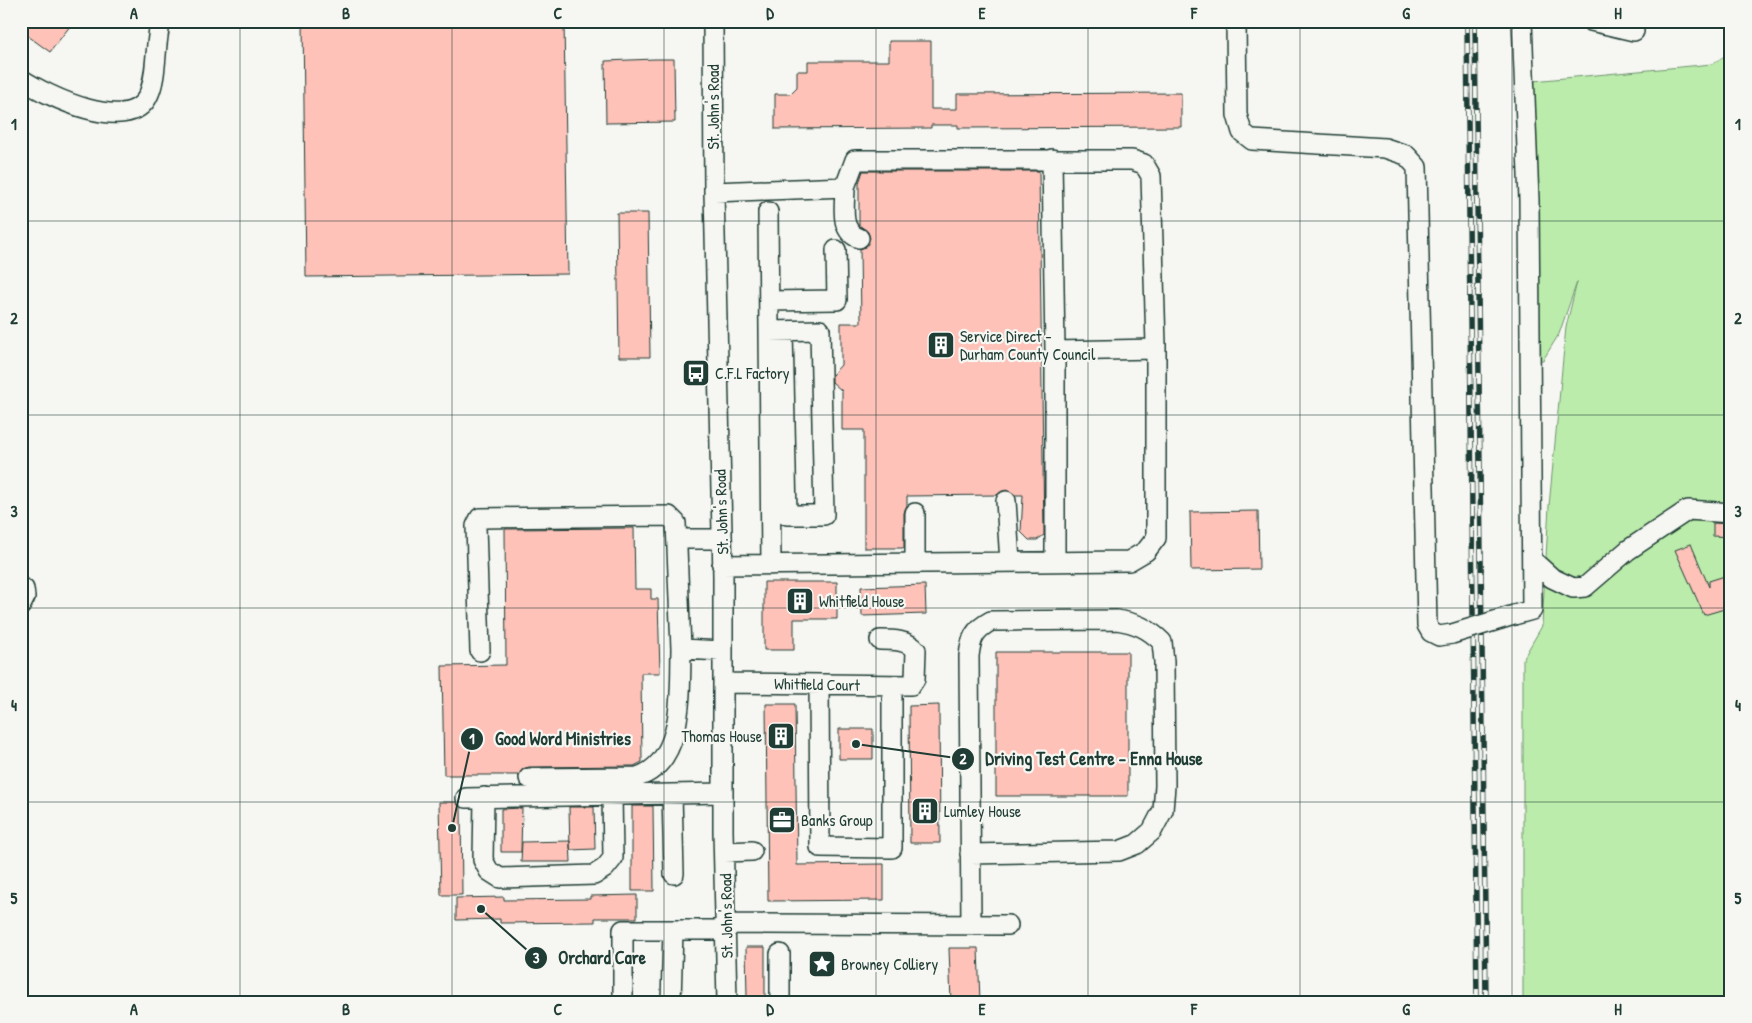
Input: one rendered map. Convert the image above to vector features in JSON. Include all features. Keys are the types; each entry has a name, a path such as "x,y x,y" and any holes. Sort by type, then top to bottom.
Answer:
{"street":[{"path":"21,79 56,96 104,114 125,114 140,107 148,96 152,82 157,34 161,21"},
{"name":"St. John's Road","path":"713,21 714,192 724,651 723,793 728,1002"},
{"path":"1236,21 1237,115 1242,132 1252,140 1385,148 1406,154 1417,167 1427,625 1431,632 1439,636 1452,634 1532,610 1529,200 1522,21"},
{"path":"1591,21 1634,30"},
{"path":"1052,159 1055,351 1054,562"},
{"path":"722,565 1129,561 1146,551 1156,538 1156,349 1151,176 1144,164 1132,160 855,160 845,187 845,228 851,236 860,238"},
{"path":"714,192 845,187"},
{"path":"768,212 769,301 776,331 771,565"},
{"path":"769,301 837,300 836,250"},
{"path":"820,330 824,515 786,516 784,340 776,331 820,330"},
{"path":"1055,351 1156,349"},
{"path":"1006,501 1010,562"},
{"path":"1532,560 1552,578 1573,588 1584,587 1628,550 1688,510 1731,513"},
{"path":"914,513 915,563"},
{"path":"480,651 476,526 480,518 669,516 676,523 681,649 676,730 672,745 647,774 638,777 529,778"},
{"path":"677,539 721,539"},
{"path":"970,854 1120,851 1137,844 1158,824 1163,810 1165,786 1162,642 1151,631 1135,623 1117,620 991,621 979,628 971,638 969,656 970,924"},
{"name":"Whitfield Court","path":"723,683 911,685 915,679 916,650 911,644 898,640 880,640"},
{"path":"681,649 724,651"},
{"path":"819,684 820,847 892,848 892,686"},
{"path":"612,795 613,858 605,868 594,875 500,878 489,871 483,860 475,797 723,793"},
{"path":"672,794 674,874"},
{"path":"724,852 752,851"},
{"path":"624,1001 623,930 726,927 1008,925"},
{"path":"671,1002 673,930"},
{"path":"780,954 780,1002"}],"green space":[{"path":"1731,52 1731,1002 1523,1002 1523,659 1542,626 1549,506 1566,327 1577,282 1559,334 1543,360 1536,360 1533,81 1712,64"}],"building":[{"path":"21,21 74,21 50,52 21,31"},
{"path":"303,21 564,21 568,274 306,277"},
{"path":"889,41 931,41 931,109 957,109 957,94 1181,93 1181,127 958,128 958,125 931,125 931,128 775,129 775,94 790,94 797,87 797,71 808,71 808,61 889,61"},
{"path":"674,59 675,122 606,123 605,61"},
{"name":"Service Direct - Durham County Council","path":"863,171 1039,171 1044,535 1037,540 1029,540 1021,532 1023,495 1015,495 1006,490 997,495 907,496 907,505 904,513 904,548 864,548 864,430 842,430 842,391 832,382 832,375 841,365 841,323 861,323 860,249 865,247 870,238 868,232 859,225 859,183"},
{"path":"617,213 648,213 650,357 619,357"},
{"path":"1258,511 1259,569 1191,570 1190,512"},
{"path":"1713,523 1731,524 1731,537 1713,536"},
{"path":"634,528 635,589 651,589 651,599 658,599 660,673 641,673 642,762 634,766 529,767 523,769 519,775 444,775 442,666 506,665 505,529"},
{"path":"1691,544 1709,587 1709,581 1731,574 1731,607 1704,615 1675,550"},
{"name":"Whitfield House","path":"764,582 837,582 837,619 794,619 794,650 764,650"},
{"path":"925,585 926,614 862,616 861,587"},
{"path":"996,652 1128,652 1128,796 996,796"},
{"name":"Banks Group","path":"766,704 795,704 797,865 884,864 884,900 768,901"},
{"path":"939,705 940,843 910,843 909,706"},
{"path":"839,729 873,729 873,759 839,759"},
{"path":"439,802 456,802 461,808 462,895 441,895"},
{"path":"632,806 653,806 654,891 632,891"},
{"path":"569,807 594,807 595,849 570,850"},
{"path":"522,808 521,852 501,852 501,809"},
{"path":"570,841 571,862 521,862 522,842"},
{"path":"637,895 637,918 595,918 595,922 500,923 500,919 456,920 456,898 504,897 504,900 590,899 590,896"},
{"path":"746,947 765,947 765,997 747,997"},
{"path":"949,948 978,948 980,1002 951,1002"}],"railway":[{"path":"1467,21 1477,1002"},
{"path":"1475,21 1486,1002"}],"place":[{"name":"Service Direct - Durham County Council","path":"941,345"},
{"name":"C.F.L Factory","path":"696,373"},
{"name":"Whitfield House","path":"800,601"},
{"name":"Thomas House","path":"781,736"},
{"name":"Driving Test Centre - Enna House","path":"856,744"},
{"name":"Lumley House","path":"925,811"},
{"name":"Banks Group","path":"782,820"},
{"name":"Good Word Ministries","path":"452,828"},
{"name":"Orchard Care","path":"481,909"},
{"name":"Browney Colliery","path":"822,964"}]}
